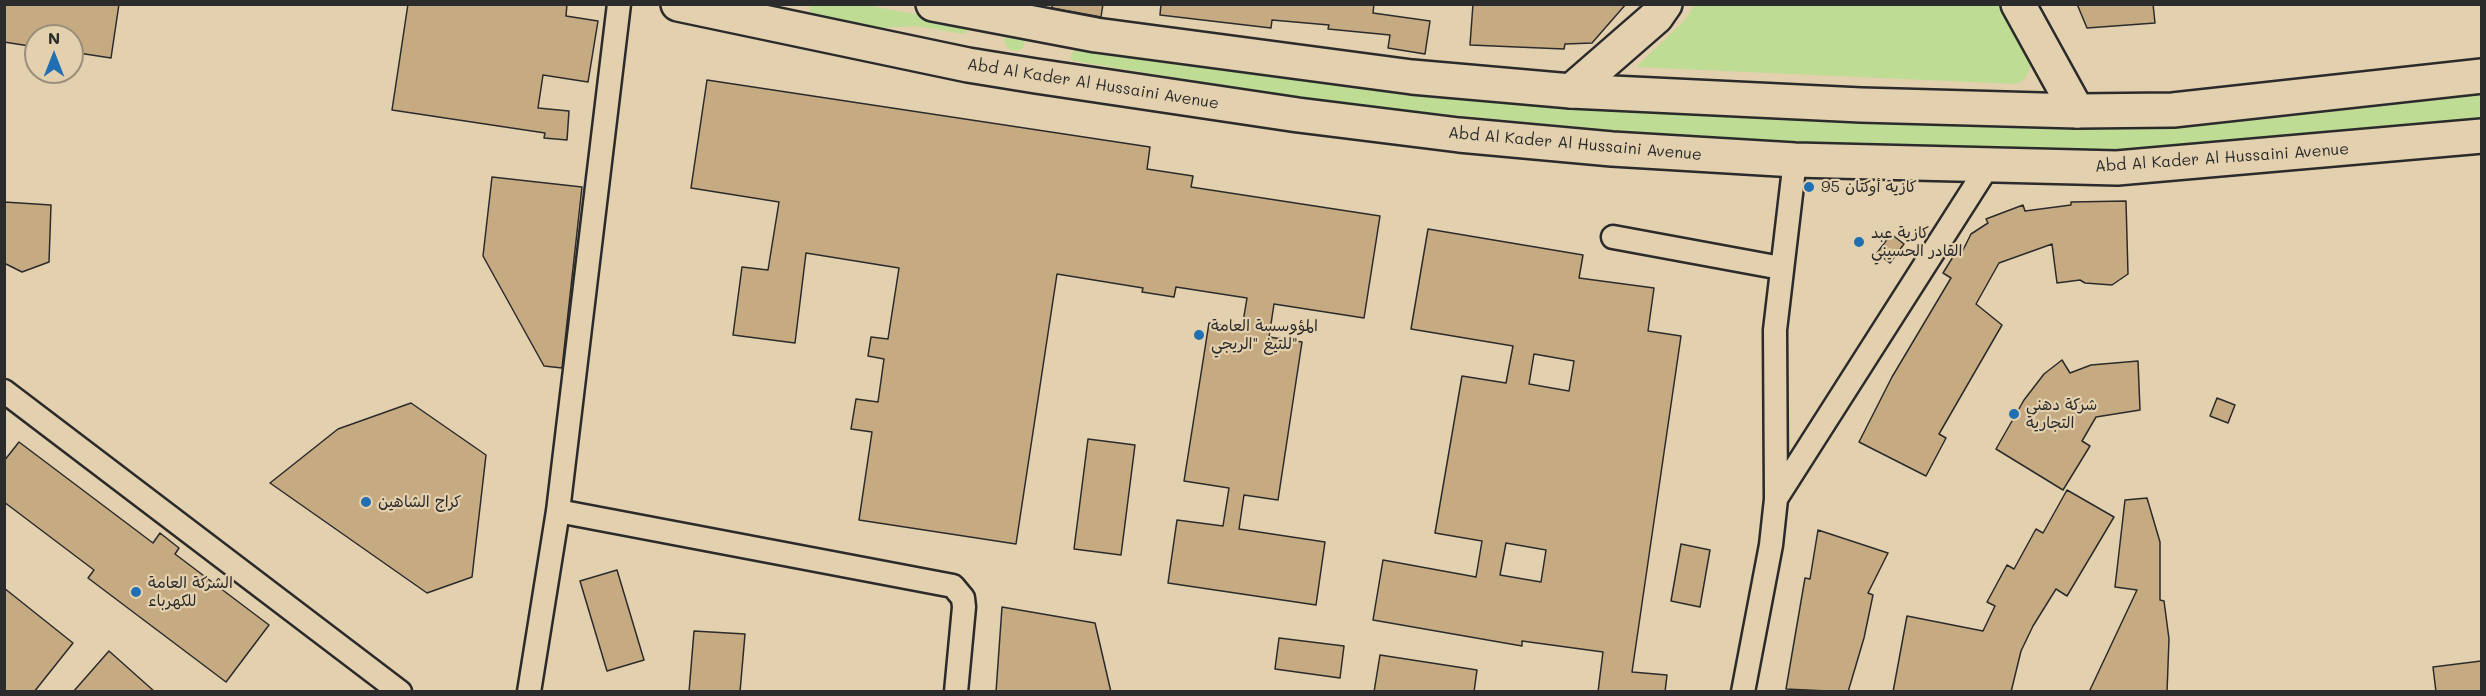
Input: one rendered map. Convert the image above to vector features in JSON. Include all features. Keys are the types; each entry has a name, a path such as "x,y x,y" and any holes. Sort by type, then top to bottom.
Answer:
{"main road":[{"name":"Abd Al Kader Al Hussaini Avenue","path":"678,4 968,65 1036,76 1298,115 1459,135 1612,149 1794,160 2117,168 2481,136"},
{"path":"933,4 1096,35 1412,77 1570,91 1861,105 2077,111 2173,110 2481,76"},
{"path":"1570,91 1656,17 1665,4"},
{"path":"2018,4 2077,111"},
{"path":"968,65 975,58 982,40 980,21 976,13"},
{"path":"1036,76 1031,52 1037,37 1049,26"}],"street":[{"path":"529,692 558,511 619,4"},
{"path":"1743,692 1771,545 1776,499 1775,330 1794,160"},
{"path":"1776,499 1988,166"},
{"path":"1612,237 1781,268"},
{"path":"4,391 400,692"},
{"path":"558,511 953,586 963,598 964,607 956,692"}],"green space":[{"path":"1695,4 2005,5 2031,62 2025,78 2016,84 1636,67 1685,20"},
{"path":"809,5 865,5 965,23 968,27 967,32 963,34 916,26 882,28 810,13"},
{"path":"1006,35 1025,37 1024,47 1018,51 1010,50 1004,42"},
{"path":"1075,50 1126,56 1148,52 1545,101 1834,121 2098,127 2258,120 2481,95 2482,120 2116,154 1841,146 1611,130 1339,104 1074,61 1070,57"}],"building":[{"path":"4,4 119,4 111,58 84,54 84,24 24,24 24,45 4,42"},
{"path":"408,4 567,4 566,16 598,21 588,82 543,75 538,108 569,111 567,140 544,138 545,133 392,110"},
{"path":"1052,4 1103,4 1101,17 1052,8"},
{"path":"1161,4 1374,4 1373,13 1430,21 1425,54 1388,48 1390,35 1328,29 1329,25 1272,20 1271,28 1160,15"},
{"path":"1473,4 1626,4 1592,43 1565,44 1564,49 1470,45"},
{"path":"2077,4 2153,4 2155,23 2087,28"},
{"path":"707,80 1150,147 1147,169 1193,176 1191,187 1380,216 1364,318 1274,304 1269,337 1302,342 1278,500 1244,495 1239,529 1325,542 1316,605 1168,583 1177,520 1223,526 1229,488 1184,481 1209,323 1242,328 1247,298 1176,287 1174,297 1142,292 1143,288 1057,274 1016,544 859,520 872,432 851,429 856,399 878,402 884,359 868,356 871,337 888,339 899,268 806,253 795,343 733,335 742,267 768,270 779,202 691,188"},
{"path":"492,177 582,187 562,368 544,366 483,256"},
{"path":"2126,201 2128,274 2112,285 2085,283 2080,280 2057,283 2052,244 1999,263 1976,304 2002,325 1939,434 1946,438 1926,476 1859,442 1892,377 1951,278 1943,273 1956,252 1961,254 1971,234 1988,223 1986,219 2023,205 2025,211 2071,205 2071,202"},
{"path":"4,202 51,205 49,262 22,272 4,263"},
{"path":"1428,229 1583,255 1579,278 1654,288 1648,331 1681,336 1632,672 1667,675 1665,692 1598,692 1603,652 1522,641 1522,646 1373,620 1383,560 1476,577 1482,541 1435,533 1462,376 1506,383 1513,346 1411,329","holes":["1534,354 1574,361 1569,391 1529,384","1506,543 1546,550 1541,582 1500,575"]},
{"path":"1891,234 1904,244 1890,263 1877,253"},
{"path":"2062,360 2070,373 2091,365 2138,361 2140,410 2096,417 2082,441 2090,446 2063,490 1996,449 2024,400 2044,374"},
{"path":"2217,398 2235,405 2228,423 2210,416"},
{"path":"411,403 486,455 472,577 427,593 270,483 338,429"},
{"path":"1088,439 1135,445 1121,555 1074,549"},
{"path":"19,442 153,543 160,533 179,548 175,554 269,625 226,682 88,578 94,570 4,502 4,461"},
{"path":"2067,490 2114,517 2067,596 2056,589 2033,626 2021,651 2011,692 1893,692 1907,616 1983,631 1995,606 1987,602 2007,565 2014,569 2036,529 2043,533"},
{"path":"2147,498 2160,542 2160,600 2164,601 2169,639 2167,692 2089,692 2137,590 2115,587 2125,500"},
{"path":"1818,530 1888,553 1868,593 1873,595 1864,638 1848,692 1786,689 1805,578 1810,579"},
{"path":"1681,544 1710,550 1700,607 1671,601"},
{"path":"617,570 644,660 607,671 580,581"},
{"path":"4,588 73,643 34,692 4,692"},
{"path":"1002,607 1095,623 1111,692 996,692"},
{"path":"694,631 745,634 740,692 689,692"},
{"path":"1279,638 1344,646 1340,678 1275,669"},
{"path":"109,651 155,692 73,692"},
{"path":"1380,655 1477,670 1474,692 1374,692"},
{"path":"2481,661 2481,692 2436,692 2433,667"}],"place":[{"name":"كازية أوكتان 95","path":"1809,187"},
{"name":"كازية عبد القادر الحسيني","path":"1859,242"},
{"name":"المؤوسسة العامة للتيغ \"الريجي\"","path":"1199,335"},
{"name":"شركة دهني التجارية","path":"2014,414"},
{"name":"كراج الشاهين","path":"366,502"},
{"name":"الشركة العامة للكهرباء","path":"136,592"}]}
